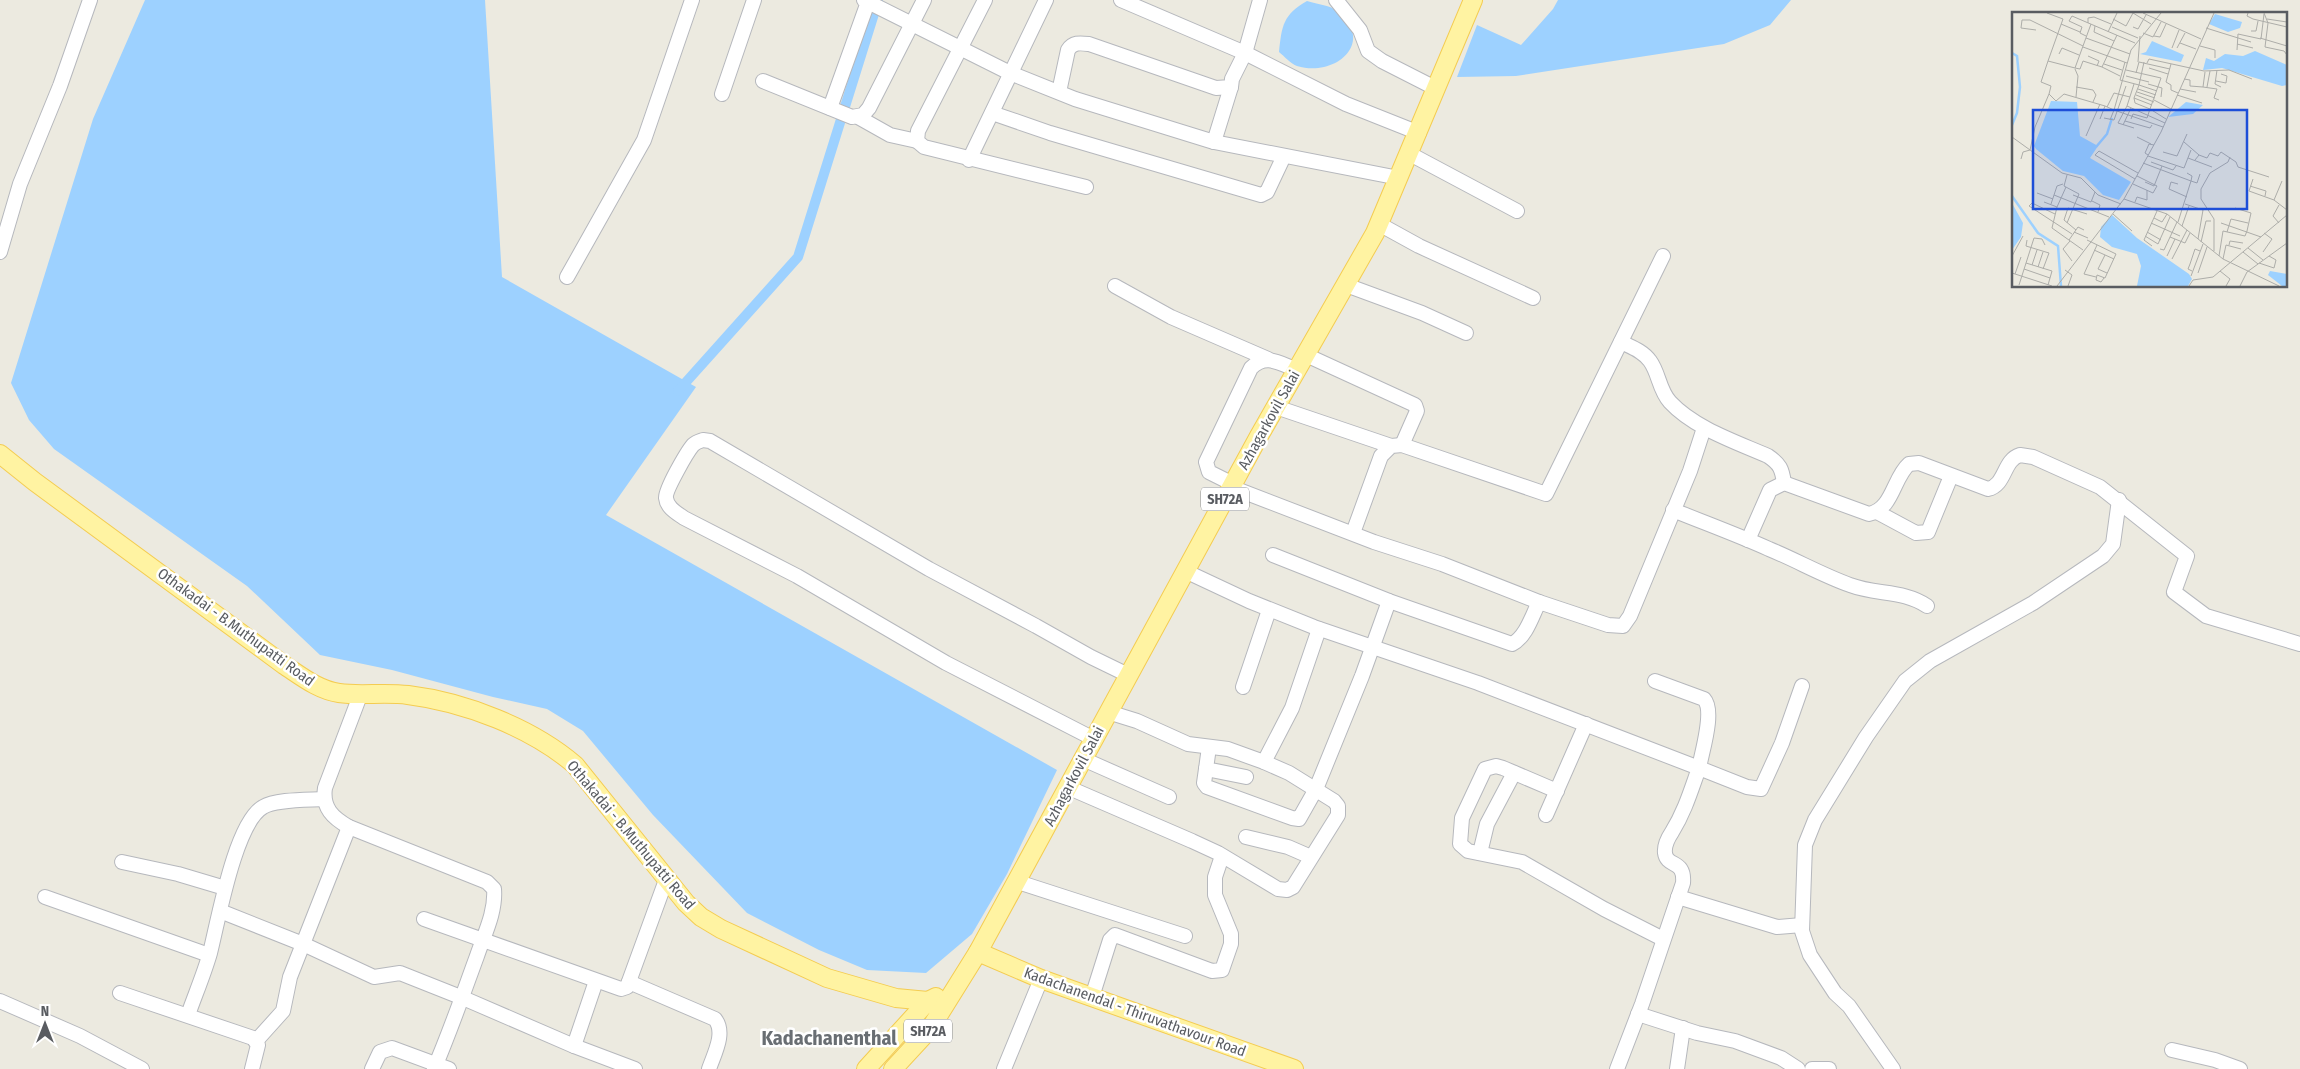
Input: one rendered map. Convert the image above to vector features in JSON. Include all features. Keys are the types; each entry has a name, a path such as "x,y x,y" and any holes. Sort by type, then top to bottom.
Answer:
{"main road":[{"name":"Azhagarkovil Salai","path":"866,1069 955,987 978,952 1018,882 1067,786 1379,224 1419,133 1473,0"},
{"name":"Othakadai - B.Muthupatti Road","path":"0,454 35,482 300,675 322,688 338,693 406,695 448,703 516,727 556,749 576,765 686,903 701,917 721,929 827,978 858,989 935,1005"},
{"name":"Kadachanendal - Thiruvathavour Road","path":"978,952 1042,979 1294,1069"},
{"name":"Azhagarkovil Salai","path":"893,1069 930,1029 935,1005"}],"street":[{"path":"0,252 20,184 60,86 90,0"},
{"path":"567,277 644,140 692,0"},
{"path":"722,94 754,0"},
{"path":"854,117 869,108 924,0"},
{"path":"917,141 918,131 985,0"},
{"path":"969,160 1046,0"},
{"path":"1121,0 1246,53 1346,104 1419,133"},
{"path":"1214,142 1232,79 1246,53 1260,0"},
{"path":"1336,0 1360,30 1368,50 1382,61 1436,89"},
{"path":"834,110 871,3 1010,73 1059,92 1214,142 1399,178"},
{"path":"1059,92 1068,50 1071,45 1077,43 1089,44 1216,88 1230,87"},
{"path":"763,81 854,117 890,135 917,141 924,148 1086,187"},
{"path":"992,113 1050,133 1261,194 1267,192 1284,156"},
{"path":"1410,154 1517,211"},
{"path":"1379,224 1419,246 1533,298"},
{"path":"1276,407 1546,494 1663,256"},
{"path":"1346,285 1422,313 1466,334"},
{"path":"1115,286 1171,317 1297,370"},
{"path":"1621,342 1643,354 1651,362 1661,390 1671,403 1704,428 1768,456 1777,462 1782,468 1784,483"},
{"path":"1306,355 1415,405 1417,411 1396,446 1381,456 1354,533"},
{"path":"1268,359 1261,360 1251,368 1206,462 1209,472 1232,486 1354,533 1442,564 1539,602 1608,625 1623,626 1630,616 1690,471 1704,428"},
{"path":"1094,739 946,663 797,576 684,518 667,503 666,496 669,488 693,445 703,440 710,441 929,569 1128,676"},
{"path":"1748,540 1770,490 1784,483 1869,514 1876,512 1884,506 1909,464 1920,463 1981,488 1994,488 1998,485 2011,460 2020,454 2033,457 2100,487 2187,556 2174,592 2206,616 2300,644"},
{"path":"1876,512 1916,533 1928,532 1951,476"},
{"path":"1893,1069 1849,1006 1835,993 1810,955 1804,941 1802,925 1805,845 1815,820 1866,737 1905,681 1930,661 2033,603 2102,556 2113,544 2122,503"},
{"path":"1673,510 1748,540 1850,586 1873,592 1905,595 1917,599 1927,606"},
{"path":"1273,555 1389,601 1512,644 1523,634 1539,602"},
{"path":"1185,571 1269,610 1586,724 1747,787 1761,790 1782,743 1802,686"},
{"path":"1209,747 1204,783 1207,787 1295,819 1302,816 1316,789 1362,676 1389,601"},
{"path":"1243,687 1269,610"},
{"path":"1264,762 1292,708 1319,628"},
{"path":"1617,1069 1683,884 1684,873 1681,868 1665,855 1666,847 1668,839 1683,814 1699,768 1709,716 1708,704 1704,699 1655,680"},
{"path":"361,693 325,788 324,799 329,812 336,820 349,827 488,882 494,889 495,898 440,1067 392,1048 380,1052 372,1069"},
{"path":"1067,786 1222,856 1278,889 1287,890 1293,886 1328,830 1338,810 1334,801 1316,789 1289,773 1264,762 1228,749 1188,744 1137,721 1108,712"},
{"path":"1546,815 1586,724"},
{"path":"1083,759 1169,798"},
{"path":"1557,791 1496,766 1485,769 1462,818 1460,844 1463,848 1480,853 1522,862 1604,909 1663,939"},
{"path":"1206,769 1246,777"},
{"path":"1480,853 1487,824 1514,773"},
{"path":"188,1015 209,955 225,888 252,818 263,807 276,803 324,799"},
{"path":"256,1041 283,1011 290,977 349,827"},
{"path":"1246,837 1288,847 1311,857"},
{"path":"1092,997 1110,940 1115,935 1212,971 1222,970 1231,944 1231,934 1215,895 1215,877 1222,856"},
{"path":"122,862 178,874 225,888"},
{"path":"424,919 622,989 627,987 666,880"},
{"path":"1018,882 1185,936"},
{"path":"45,897 209,955"},
{"path":"1678,897 1777,927 1802,925"},
{"path":"220,911 303,944 374,977 400,974 463,998 574,1046 635,1069"},
{"path":"1004,1069 1042,979"},
{"path":"574,1046 596,980"},
{"path":"629,982 715,1019 719,1024 720,1032 709,1069"},
{"path":"120,993 253,1038 256,1041 258,1052 252,1069"},
{"path":"0,1001 80,1036 142,1069"},
{"path":"1638,1014 1735,1041 1781,1058 1798,1069"},
{"path":"1676,1069 1683,1028"},
{"path":"2172,1050 2215,1060 2240,1069"},
{"path":"1812,1069 1828,1069"}],"water":[{"path":"145,0 485,0 502,277 696,387 606,515 1057,770 1007,874 972,934 926,973 867,970 819,950 747,913 653,815 583,731 547,709 493,697 392,670 320,655 247,586 54,449 29,420 11,383 93,119"},
{"path":"1558,0 1791,0 1770,25 1724,44 1516,76 1457,77 1477,25 1521,45 1553,9"},
{"path":"1307,1 1327,6 1337,11 1348,23 1353,34 1352,45 1346,55 1337,62 1325,67 1297,66 1279,52 1281,35 1288,16"}],"waterway":[{"path":"678,391 798,257 878,1"}],"district":[{"name":"Kadachanenthal","path":"829,1038"}]}
